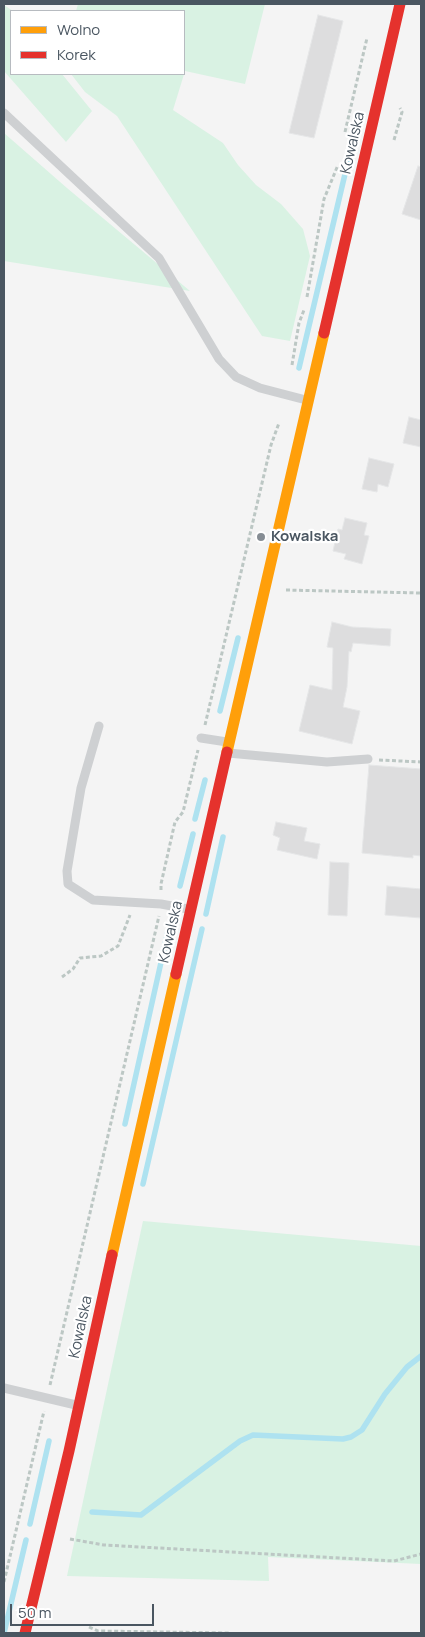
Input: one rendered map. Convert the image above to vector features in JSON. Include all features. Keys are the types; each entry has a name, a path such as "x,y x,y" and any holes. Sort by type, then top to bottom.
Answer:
{"street":[{"name":"Kowalska","path":"25,1633 50,1534 127,1184 400,4"}],"lane":[{"path":"4,113 159,258 220,359 236,377 260,388 308,401"},
{"path":"99,726 81,788 67,871 68,884 93,900 161,904 192,909"},
{"path":"201,738 229,748 327,762 368,759"},
{"path":"4,1388 57,1398 79,1405"}],"path":[{"path":"343,141 369,29"},
{"path":"162,894 160,884 175,822 183,812 271,445 276,428 287,413 295,343 310,281 324,199 339,163"},
{"path":"266,587 421,593"},
{"path":"368,759 421,762"},
{"path":"62,977 73,969 80,958 101,956 118,946 135,903"},
{"path":"52,1376 159,915"},
{"path":"4,1582 43,1413"},
{"path":"50,1534 104,1545 142,1548 394,1561 421,1554"},
{"path":"89,1627 98,1631 230,1633"}],"green space":[{"path":"78,4 265,4 245,84 185,71 185,10 76,10"},
{"path":"4,5 12,10 10,75 63,75 92,111 66,142 4,71"},
{"path":"72,75 184,75 173,110 223,143 238,165 256,185 281,204 303,229 310,256 290,341 262,336 117,116 85,92"},
{"path":"4,133 67,188 190,291 4,261"},
{"path":"143,1221 421,1246 421,1564 268,1557 269,1581 67,1576"}],"building":[{"path":"318,15 343,21 314,138 289,133"},
{"path":"418,166 421,167 421,220 402,214"},
{"path":"409,417 421,420 421,447 403,443"},
{"path":"369,458 394,464 388,487 378,484 377,492 362,489"},
{"path":"345,518 367,523 364,535 369,536 362,564 344,559 346,554 333,551 338,529 342,530"},
{"path":"332,622 352,627 391,629 390,646 353,643 351,652 349,651 347,687 343,707 360,711 352,744 299,731 310,685 332,690 333,648 327,647"},
{"path":"369,765 421,769 421,856 413,855 413,858 362,853"},
{"path":"276,822 307,828 304,841 320,844 317,859 277,850 280,838 273,835"},
{"path":"330,862 349,863 347,916 328,915"},
{"path":"387,886 421,889 421,918 385,915"}],"waterway":[{"path":"299,368 350,153"},
{"path":"220,711 238,638"},
{"path":"195,819 205,780"},
{"path":"180,886 193,834"},
{"path":"206,914 223,837"},
{"path":"143,1184 202,929"},
{"path":"125,1124 168,931"},
{"path":"92,1512 141,1515 240,1441 253,1435 343,1439 351,1437 362,1430 385,1394 407,1367 421,1356"},
{"path":"30,1524 49,1441"},
{"path":"4,1633 26,1540"}],"traffic: slow":[{"path":"227,752 324,333"},
{"path":"112,1255 176,974"}],"traffic: jam":[{"path":"324,333 400,4"},
{"path":"176,974 227,752"},
{"path":"25,1633 69,1451 112,1255"}],"place":[{"name":"Kowalska","path":"261,537"}]}
